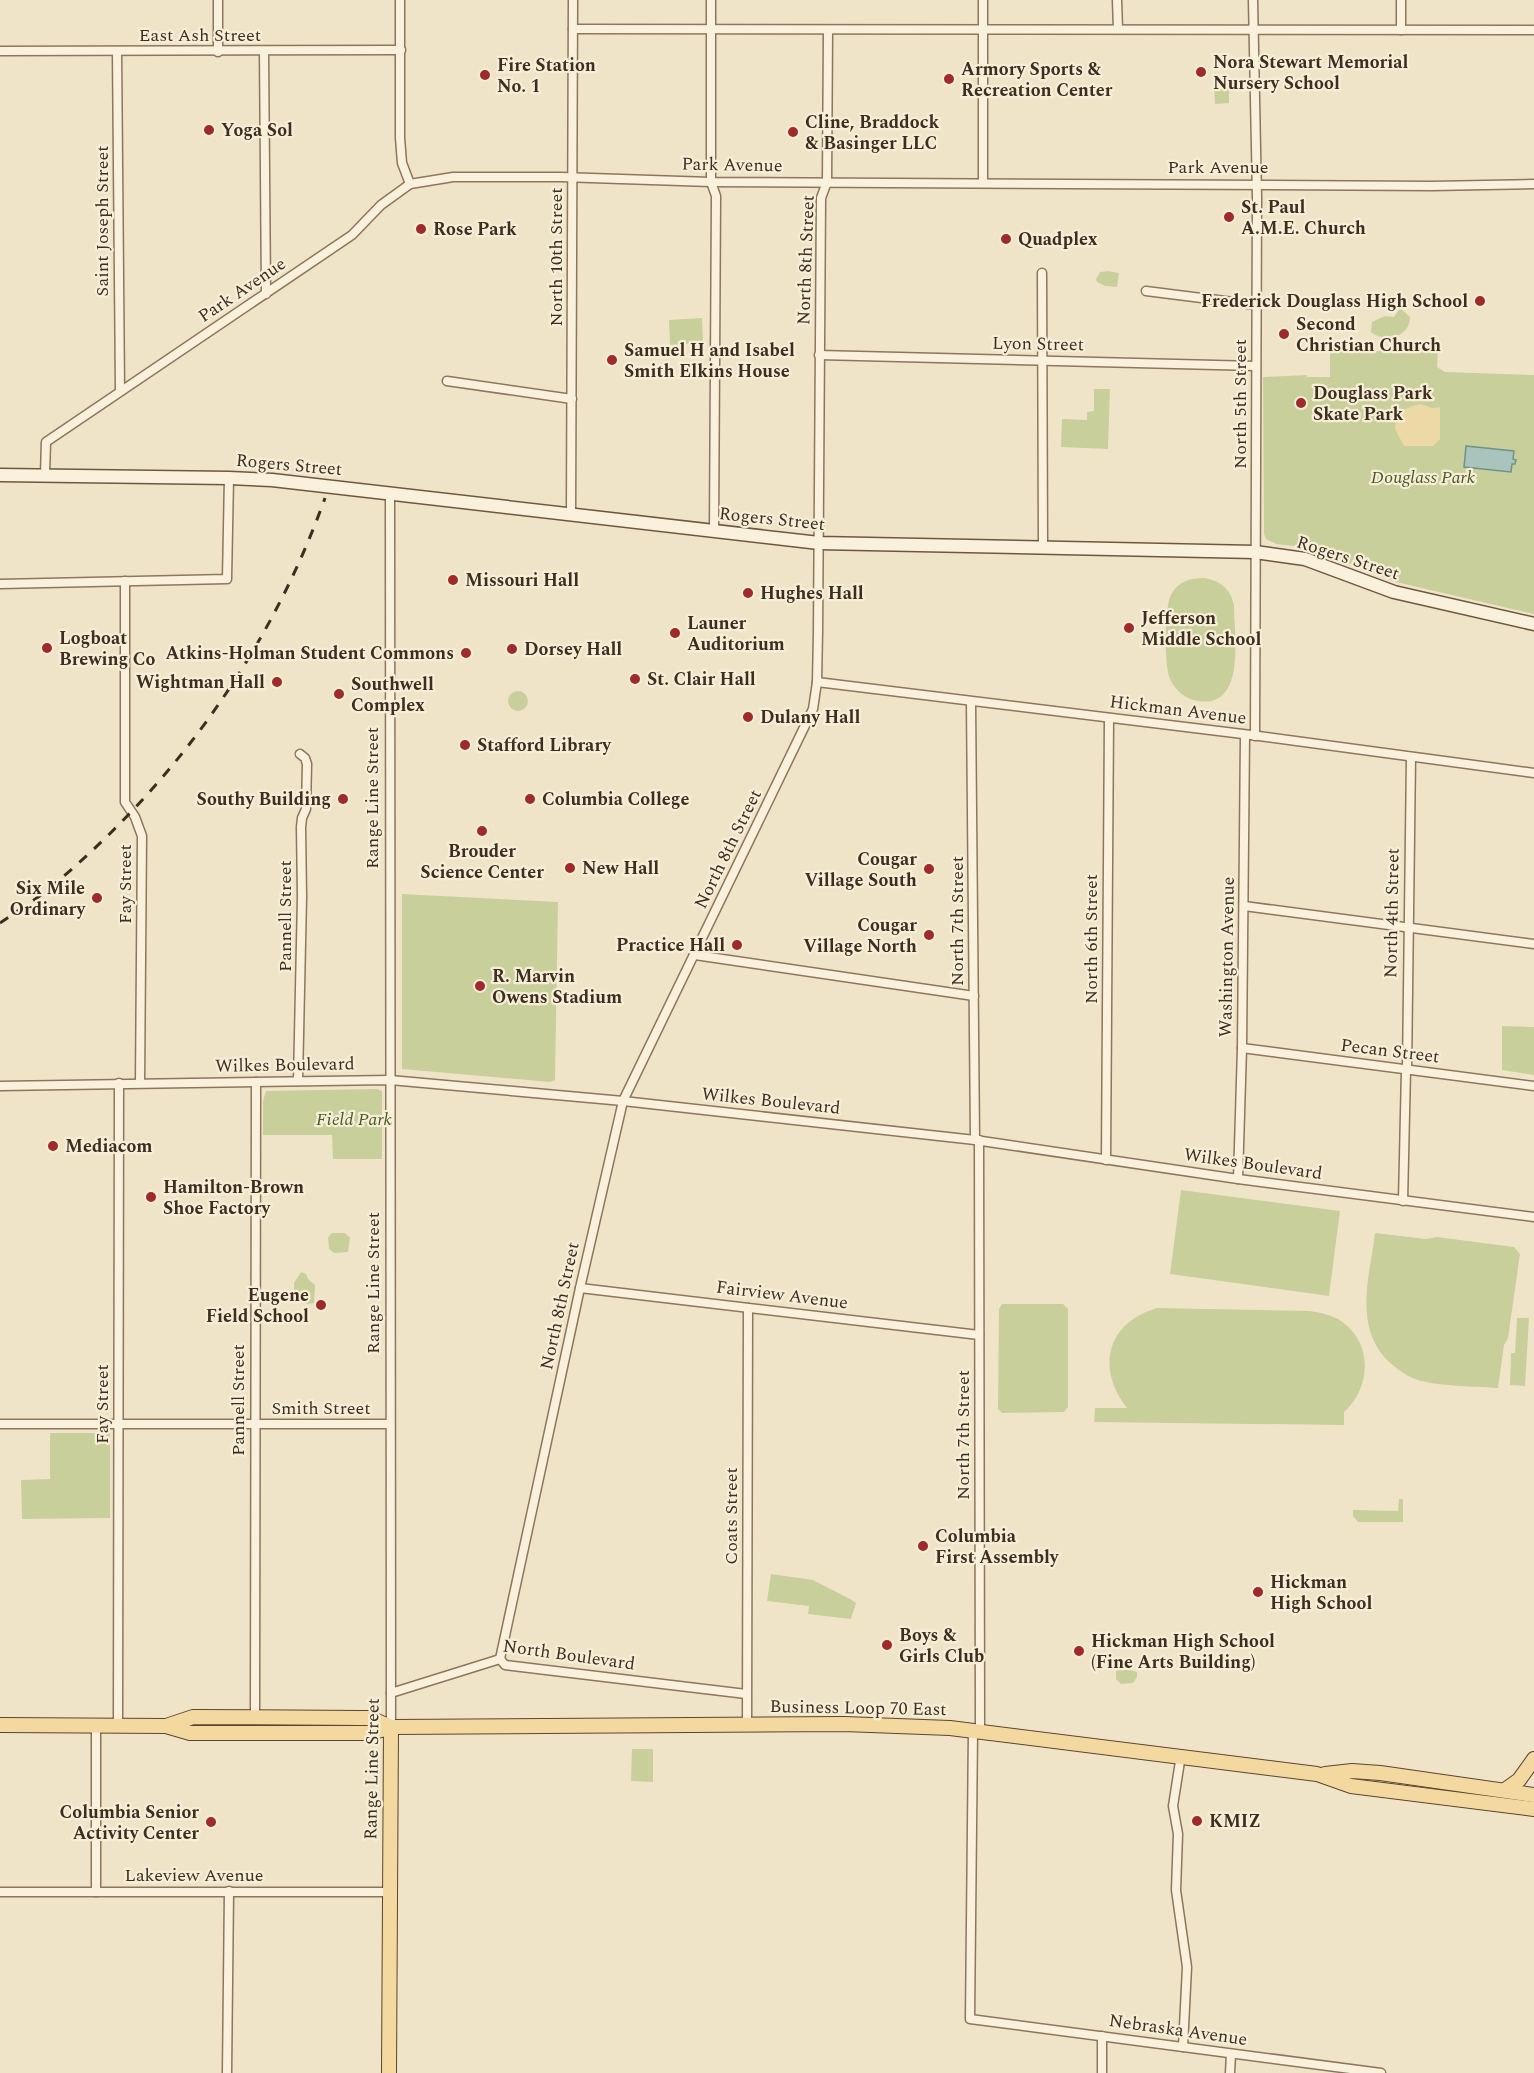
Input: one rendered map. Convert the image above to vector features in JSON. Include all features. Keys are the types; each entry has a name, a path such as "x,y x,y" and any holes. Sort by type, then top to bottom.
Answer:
{"main road":[{"name":"Business Loop 70 East","path":"166,1726 193,1718 369,1718 391,1726"},
{"name":"Business Loop 70 East","path":"0,1725 166,1726 190,1733 371,1732 391,1726 905,1725 977,1730 1181,1755 1322,1775 1351,1786 1534,1809"},
{"name":"Range Line Street","path":"389,2073 391,1726"},
{"path":"1505,1791 1519,1780 1534,1759"},
{"name":"Business Loop 70 East","path":"1322,1775 1352,1771 1380,1773 1534,1795"}],"street":[{"path":"218,0 218,52"},
{"path":"400,0 400,138 402,163 410,184"},
{"name":"North 10th Street","path":"571,514 573,0"},
{"path":"711,0 711,182 716,196 714,531"},
{"path":"982,0 983,182"},
{"path":"1118,0 1118,28"},
{"name":"North 5th Street","path":"1253,0 1257,184 1255,736"},
{"path":"1401,0 1401,30"},
{"path":"573,29 1534,30"},
{"name":"North 8th Street","path":"500,1659 623,1101 813,709 817,682 821,198 827,182 828,30"},
{"name":"East Ash Street","path":"0,51 401,50"},
{"name":"Saint Joseph Street","path":"117,51 120,391"},
{"path":"264,51 266,294"},
{"name":"Park Avenue","path":"45,474 46,442 352,235 381,205 410,184 453,177 573,177 711,182 1424,186 1534,184"},
{"path":"1042,273 1042,547"},
{"path":"1146,291 1257,305"},
{"name":"Lyon Street","path":"819,355 1256,366"},
{"path":"447,381 572,399"},
{"name":"Rogers Street","path":"0,475 45,474 272,480 819,543 1255,552 1305,559 1394,592 1534,624"},
{"path":"0,584 227,579 229,478"},
{"name":"Range Line Street","path":"390,494 391,1726"},
{"name":"Fay Street","path":"125,581 125,802 135,817 142,836 140,1083"},
{"name":"Hickman Avenue","path":"817,682 1534,773"},
{"name":"North 7th Street","path":"970,2019 977,1730 979,1335 971,702"},
{"name":"North 6th Street","path":"1106,1160 1109,718"},
{"name":"Washington Avenue","path":"1238,1179 1242,1048 1245,735"},
{"name":"Pannell Street","path":"298,1081 302,897 301,827 306,809 307,764 305,758 300,754"},
{"name":"North 4th Street","path":"1403,1201 1411,757"},
{"path":"1244,906 1534,944"},
{"path":"695,955 974,996"},
{"name":"Pecan Street","path":"1242,1048 1534,1086"},
{"name":"Wilkes Boulevard","path":"0,1086 390,1080 623,1101 977,1140 1238,1179 1534,1217"},
{"name":"Pannell Street","path":"255,1718 256,1082"},
{"name":"Fay Street","path":"118,1725 119,1083"},
{"name":"Fairview Avenue","path":"580,1288 979,1335"},
{"name":"Coats Street","path":"747,1724 748,1308"},
{"name":"Smith Street","path":"0,1424 390,1424"},
{"name":"North Boulevard","path":"391,1693 500,1659 505,1665 746,1694"},
{"path":"96,1725 96,1892"},
{"path":"1181,1755 1173,1806 1178,1834 1176,1890 1187,1967 1183,2047"},
{"path":"227,2073 228,1891"},
{"name":"Lakeview Avenue","path":"0,1892 389,1892"},
{"name":"Nebraska Avenue","path":"970,2019 1359,2072 1381,2073"},
{"path":"1102,2036 1102,2073"},
{"path":"1230,2073 1231,2054"}],"green space":[{"path":"1214,84 1229,84 1229,103 1215,104"},
{"path":"1100,272 1119,273 1117,287 1105,286 1097,282 1096,279"},
{"path":"1400,308 1410,317 1409,324 1401,334 1383,338 1371,332 1372,322 1385,316 1394,317"},
{"path":"702,318 703,343 670,345 669,320"},
{"name":"Douglass Park","path":"1330,351 1438,351 1437,367 1445,372 1534,375 1534,614 1396,582 1312,548 1276,544 1266,539 1264,534 1263,377 1307,375 1307,377 1330,377"},
{"path":"1094,389 1110,389 1108,449 1061,447 1062,419 1087,420 1087,412 1094,411"},
{"path":"1204,578 1224,586 1230,594 1234,605 1236,650 1231,682 1224,693 1214,700 1198,701 1181,693 1170,679 1167,662 1166,622 1169,599 1175,589 1186,581"},
{"path":"518,691 525,694 528,701 525,708 518,711 511,708 508,701 511,694"},
{"name":"R. Marvin Owens Stadium","path":"402,894 558,902 555,1080 550,1082 402,1069"},
{"path":"1502,1026 1534,1027 1534,1075 1502,1070"},
{"name":"Field Park","path":"377,1089 382,1091 382,1159 333,1159 332,1135 263,1135 263,1101 266,1091"},
{"path":"1181,1190 1340,1211 1329,1296 1170,1274"},
{"path":"332,1233 345,1233 350,1238 348,1252 334,1253 329,1249 328,1237"},
{"path":"1375,1233 1426,1239 1437,1237 1514,1247 1520,1254 1498,1388 1424,1382 1407,1375 1385,1358 1375,1344 1367,1314 1368,1281"},
{"path":"301,1272 306,1274 315,1285 314,1303 307,1304 294,1294 294,1283"},
{"path":"1002,1304 1063,1304 1068,1309 1068,1407 1064,1412 1002,1413 998,1409 999,1309"},
{"path":"1157,1308 1309,1311 1336,1318 1357,1337 1365,1363 1360,1389 1354,1401 1344,1412 1344,1425 1094,1422 1095,1408 1127,1408 1111,1378 1109,1363 1111,1349 1126,1324"},
{"path":"1517,1318 1529,1318 1525,1386 1510,1385 1511,1353 1515,1353"},
{"path":"50,1433 110,1433 110,1518 22,1519 21,1480 50,1479"},
{"path":"1399,1499 1403,1499 1403,1522 1358,1522 1353,1516 1353,1510 1398,1511"},
{"path":"771,1574 813,1580 850,1599 856,1603 851,1619 808,1614 809,1606 767,1601"},
{"path":"1123,1668 1137,1672 1133,1683 1121,1684 1116,1679 1116,1671"},
{"path":"632,1749 653,1749 653,1782 631,1781"}],"sand":[{"path":"1420,404 1433,408 1440,407 1440,439 1433,446 1404,446 1395,429 1396,418 1407,408"}],"water":[{"path":"1466,446 1514,451 1515,464 1512,464 1511,472 1464,467"}],"railway":[{"path":"0,923 46,891 97,846 139,804 178,758 214,710 247,660 277,608 303,554 325,498"}],"place":[{"name":"Nora Stewart Memorial Nursery School","path":"1201,72"},
{"name":"Fire Station No. 1","path":"485,75"},
{"name":"Armory Sports & Recreation Center","path":"949,79"},
{"name":"Yoga Sol","path":"209,130"},
{"name":"Cline, Braddock & Basinger LLC","path":"793,132"},
{"name":"St. Paul A.M.E. Church","path":"1229,217"},
{"name":"Rose Park","path":"421,229"},
{"name":"Quadplex","path":"1006,239"},
{"name":"Frederick Douglass High School","path":"1480,301"},
{"name":"Second Christian Church","path":"1284,334"},
{"name":"Samuel H and Isabel Smith Elkins House","path":"612,360"},
{"name":"Douglass Park Skate Park","path":"1301,403"},
{"name":"Missouri Hall","path":"453,580"},
{"name":"Hughes Hall","path":"748,593"},
{"name":"Jefferson Middle School","path":"1129,628"},
{"name":"Launer Auditorium","path":"675,633"},
{"name":"Logboat Brewing Co","path":"47,648"},
{"name":"Dorsey Hall","path":"512,649"},
{"name":"Atkins-Holman Student Commons","path":"466,653"},
{"name":"St. Clair Hall","path":"635,679"},
{"name":"Wightman Hall","path":"277,682"},
{"name":"Southwell Complex","path":"339,694"},
{"name":"Dulany Hall","path":"748,717"},
{"name":"Stafford Library","path":"465,745"},
{"name":"Southy Building","path":"343,799"},
{"name":"Columbia College","path":"530,799"},
{"name":"Brouder Science Center","path":"482,831"},
{"name":"New Hall","path":"570,868"},
{"name":"Cougar Village South","path":"929,869"},
{"name":"Six Mile Ordinary","path":"97,898"},
{"name":"Cougar Village North","path":"929,935"},
{"name":"Practice Hall","path":"737,945"},
{"name":"R. Marvin Owens Stadium","path":"480,986"},
{"name":"Mediacom","path":"53,1146"},
{"name":"Hamilton-Brown Shoe Factory","path":"151,1197"},
{"name":"Eugene Field School","path":"321,1305"},
{"name":"Columbia First Assembly","path":"923,1546"},
{"name":"Hickman High School","path":"1258,1592"},
{"name":"Boys & Girls Club","path":"887,1645"},
{"name":"Hickman High School (Fine Arts Building)","path":"1079,1651"},
{"name":"KMIZ","path":"1197,1821"},
{"name":"Columbia Senior Activity Center","path":"211,1822"}]}
